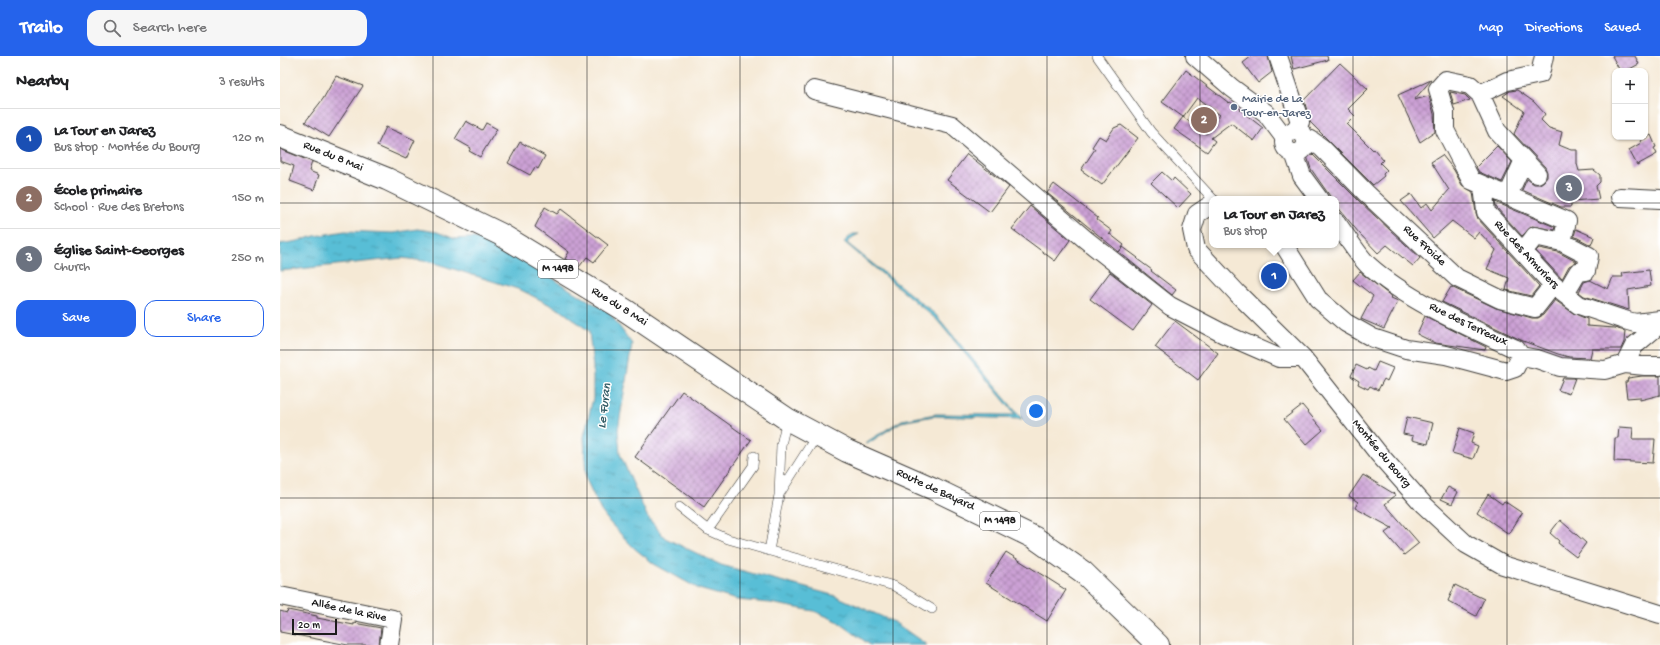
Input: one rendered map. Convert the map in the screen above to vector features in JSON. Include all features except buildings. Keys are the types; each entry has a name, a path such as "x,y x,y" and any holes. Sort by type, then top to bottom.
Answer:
{"main road":[{"name":"Rue du 8 Mai","path":"280,136 387,179 500,234 625,310 787,419 817,435"},
{"name":"Route de Bayard","path":"817,435 846,451 934,489 1035,538 1083,572 1158,645"}],"street":[{"path":"1196,56 1232,88 1266,113 1295,141"},
{"path":"1278,56 1300,122 1295,141 1302,176 1317,196"},
{"path":"1480,94 1507,81 1540,74 1544,56"},
{"path":"1537,174 1497,130 1480,94 1470,85 1446,80 1438,89 1445,112 1445,130 1471,180 1567,221 1562,242"},
{"path":"814,90 952,125 1085,239 1170,306 1224,334 1279,358 1303,358"},
{"name":"Rue Froide","path":"1295,141 1311,140 1322,148 1366,193 1457,278 1500,299 1535,308 1559,290"},
{"path":"1508,195 1524,160"},
{"name":"Rue des Armuriers","path":"1483,186 1486,212 1559,290 1579,305 1635,323 1660,320"},
{"path":"1620,196 1660,199"},
{"name":"Montée du Bourg","path":"1209,206 1197,214 1192,230 1196,249 1238,294 1303,358 1378,453 1424,505 1466,544 1503,565 1660,614"},
{"name":"Rue des Terreaux","path":"1339,226 1368,266 1401,290 1457,322 1516,348 1521,356 1537,359 1560,367 1605,370 1625,364"},
{"path":"1520,249 1529,244 1535,236 1562,242 1589,256 1586,271 1578,272 1559,290"},
{"path":"1286,248 1318,299 1346,323 1373,338 1406,349 1446,354 1506,371 1515,368 1521,356"},
{"path":"1660,324 1634,346 1625,364 1660,366"},
{"name":"Allée de la Rive","path":"280,596 392,619 389,645"}],"lane":[{"path":"1097,56 1151,132 1209,196"},
{"path":"769,551 779,495 782,444 787,419"},
{"path":"779,495 817,435"},
{"path":"708,530 754,466 754,456"},
{"path":"679,507 708,530 728,539 894,586 932,609"}],"water":[{"name":"Le Furan","path":"417,229 437,232 455,239 472,238 493,240 574,292 609,312 632,344 618,430 620,454 647,516 665,538 721,565 836,596 894,622 927,645 870,645 837,621 814,611 770,603 737,600 699,589 654,564 634,548 601,511 586,479 584,436 593,398 593,367 589,331 562,311 521,290 431,262 402,258 280,271 280,244 345,231 393,233"},
{"path":"853,234 859,234 847,243 936,315 1022,419 934,416 901,422 867,444 865,443 902,420 936,414 1016,415 937,320 844,242"}],"place":[{"name":"Mairie de La Tour-en-Jarez","path":"1234,107"},
{"name":"École primaire","path":"1204,120"},
{"name":"Église Saint-Georges","path":"1569,188"},
{"name":"La Tour en Jarez","path":"1274,276"}]}
